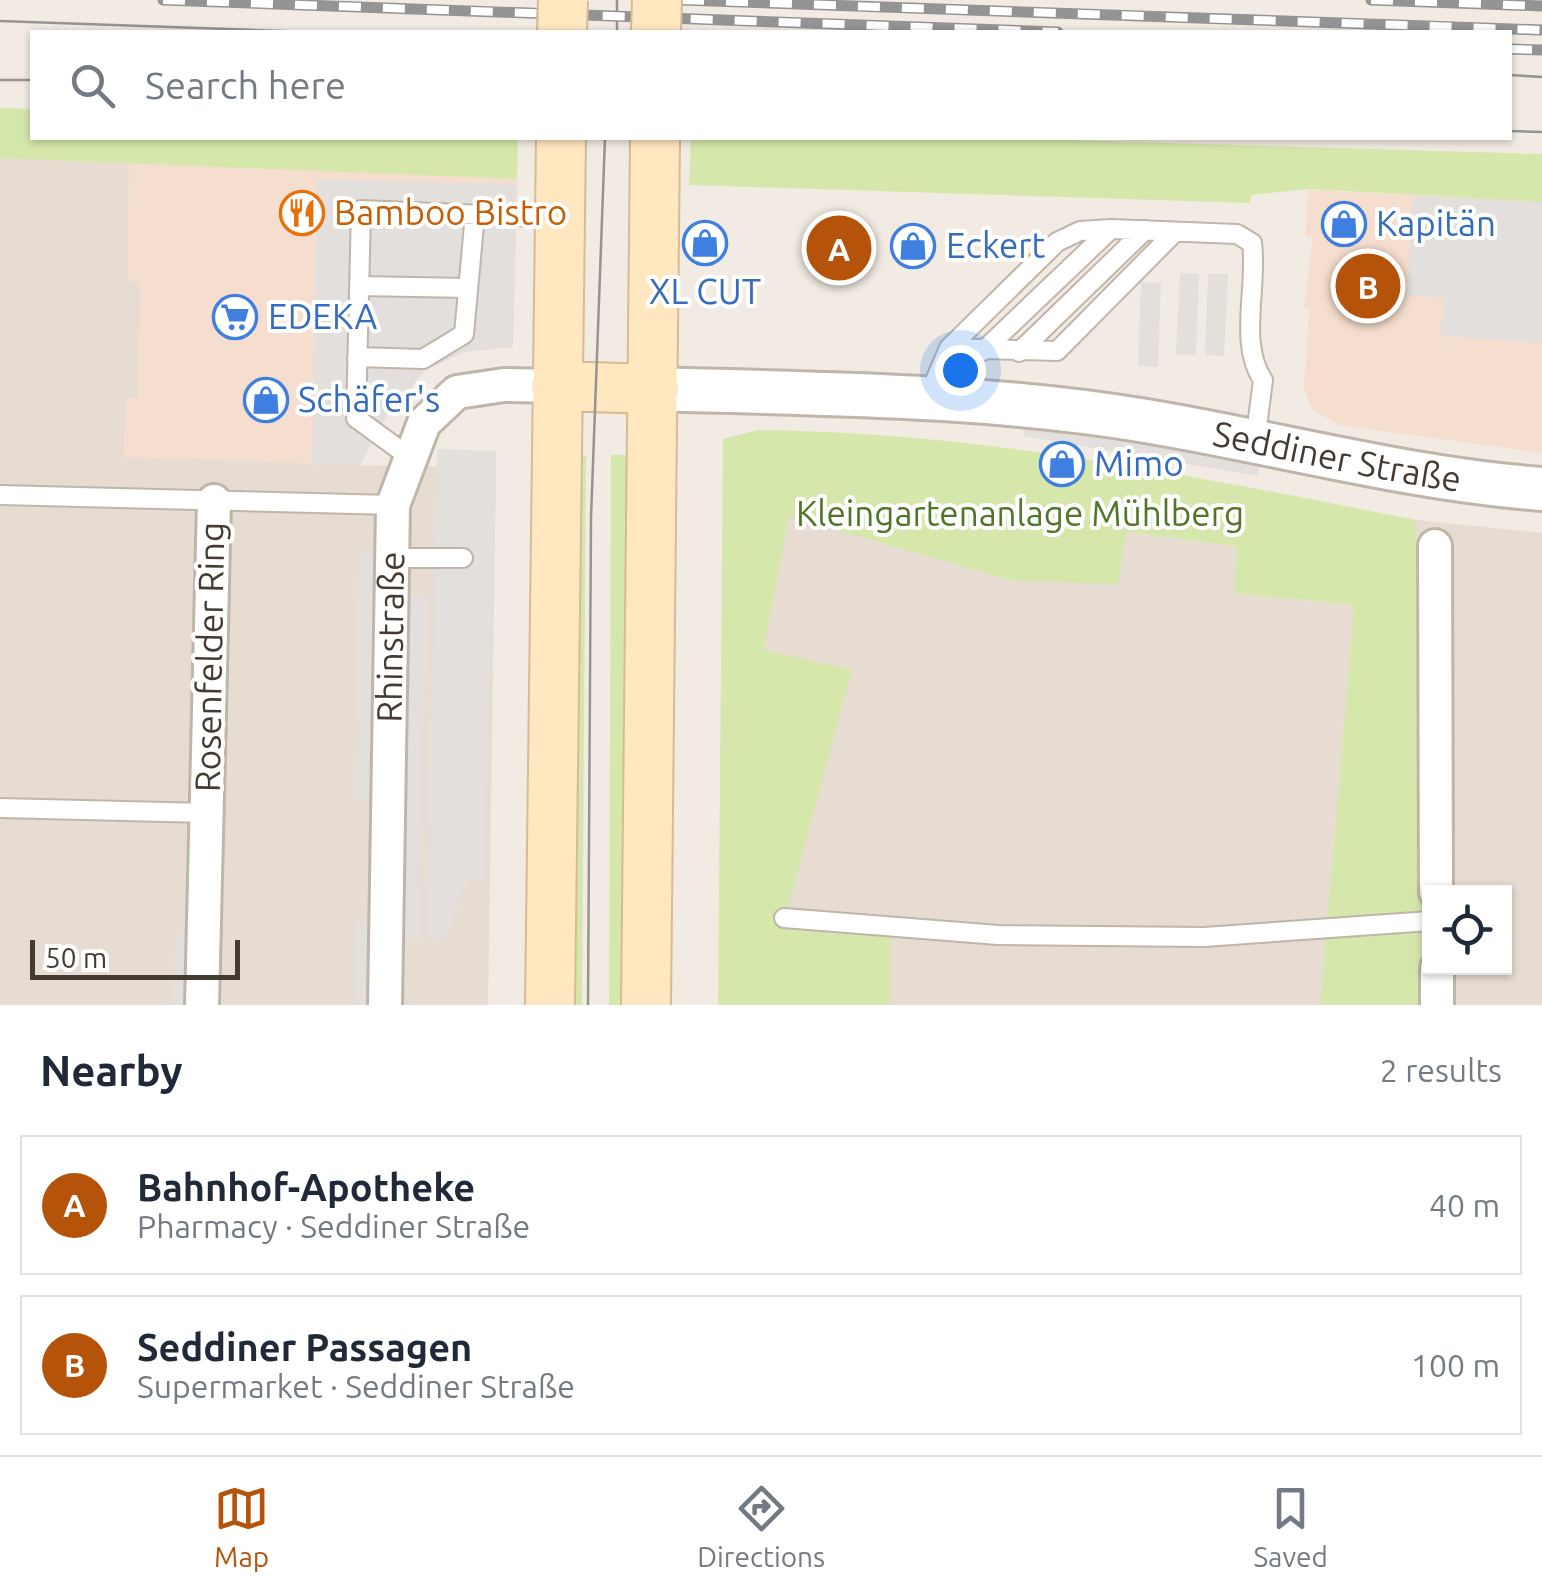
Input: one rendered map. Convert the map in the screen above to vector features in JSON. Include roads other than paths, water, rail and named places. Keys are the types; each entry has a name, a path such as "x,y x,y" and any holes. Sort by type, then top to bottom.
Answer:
{"main road":[{"path":"562,30 563,0"},
{"path":"656,30 657,0"},
{"path":"550,1005 561,140"},
{"path":"646,1005 654,140"},
{"name":"Rhinstraße","path":"556,386 654,389"}],"street":[{"name":"Rhinstraße","path":"385,1005 393,505 408,456 424,422 457,392 504,385 556,386"},
{"name":"Seddiner Straße","path":"654,389 927,399 1048,408 1447,479 1542,489"},
{"name":"Rosenfelder Ring","path":"202,1005 214,502"},
{"path":"1435,546 1436,885"},
{"path":"1437,975 1437,1005"}],"lane":[{"path":"408,456 356,418 361,210 560,218"},
{"path":"357,357 423,360 464,334 475,214"},
{"path":"983,350 1111,229"},
{"path":"927,399 948,348 1057,242 1080,230 1237,234 1252,243 1251,362 1263,380 1255,442"},
{"path":"1020,352 1144,230"},
{"path":"948,348 1044,354 1068,343 1174,233"},
{"path":"359,286 468,288"},
{"name":"Rosenfelder Ring","path":"0,495 393,505"},
{"path":"393,558 463,558"},
{"name":"Rosenfelder Ring","path":"0,808 207,813"},
{"path":"784,918 998,935 1204,937 1422,922"}],"tram line":[{"path":"617,0 617,30"},
{"path":"0,21 254,30"},
{"path":"1512,75 1542,77"},
{"path":"0,80 30,80"},
{"path":"1512,131 1542,132"},
{"path":"588,1005 591,518 605,140"}],"railway":[{"path":"163,0 1002,30"},
{"path":"682,0 1542,30"},
{"path":"1371,0 1542,6"},
{"path":"1512,49 1542,50"}],"place":[{"name":"Bamboo Bistro","path":"302,213"},
{"name":"Kapitän","path":"1344,224"},
{"name":"XL CUT","path":"705,243"},
{"name":"Eckert","path":"913,246"},
{"name":"Bahnhof-Apotheke","path":"839,248"},
{"name":"Seddiner Passagen","path":"1368,286"},
{"name":"EDEKA","path":"235,317"},
{"name":"Schäfer's","path":"266,400"},
{"name":"Mimo","path":"1062,464"}],"park label":[{"name":"Kleingartenanlage Mühlberg","path":"1020,514"}]}
